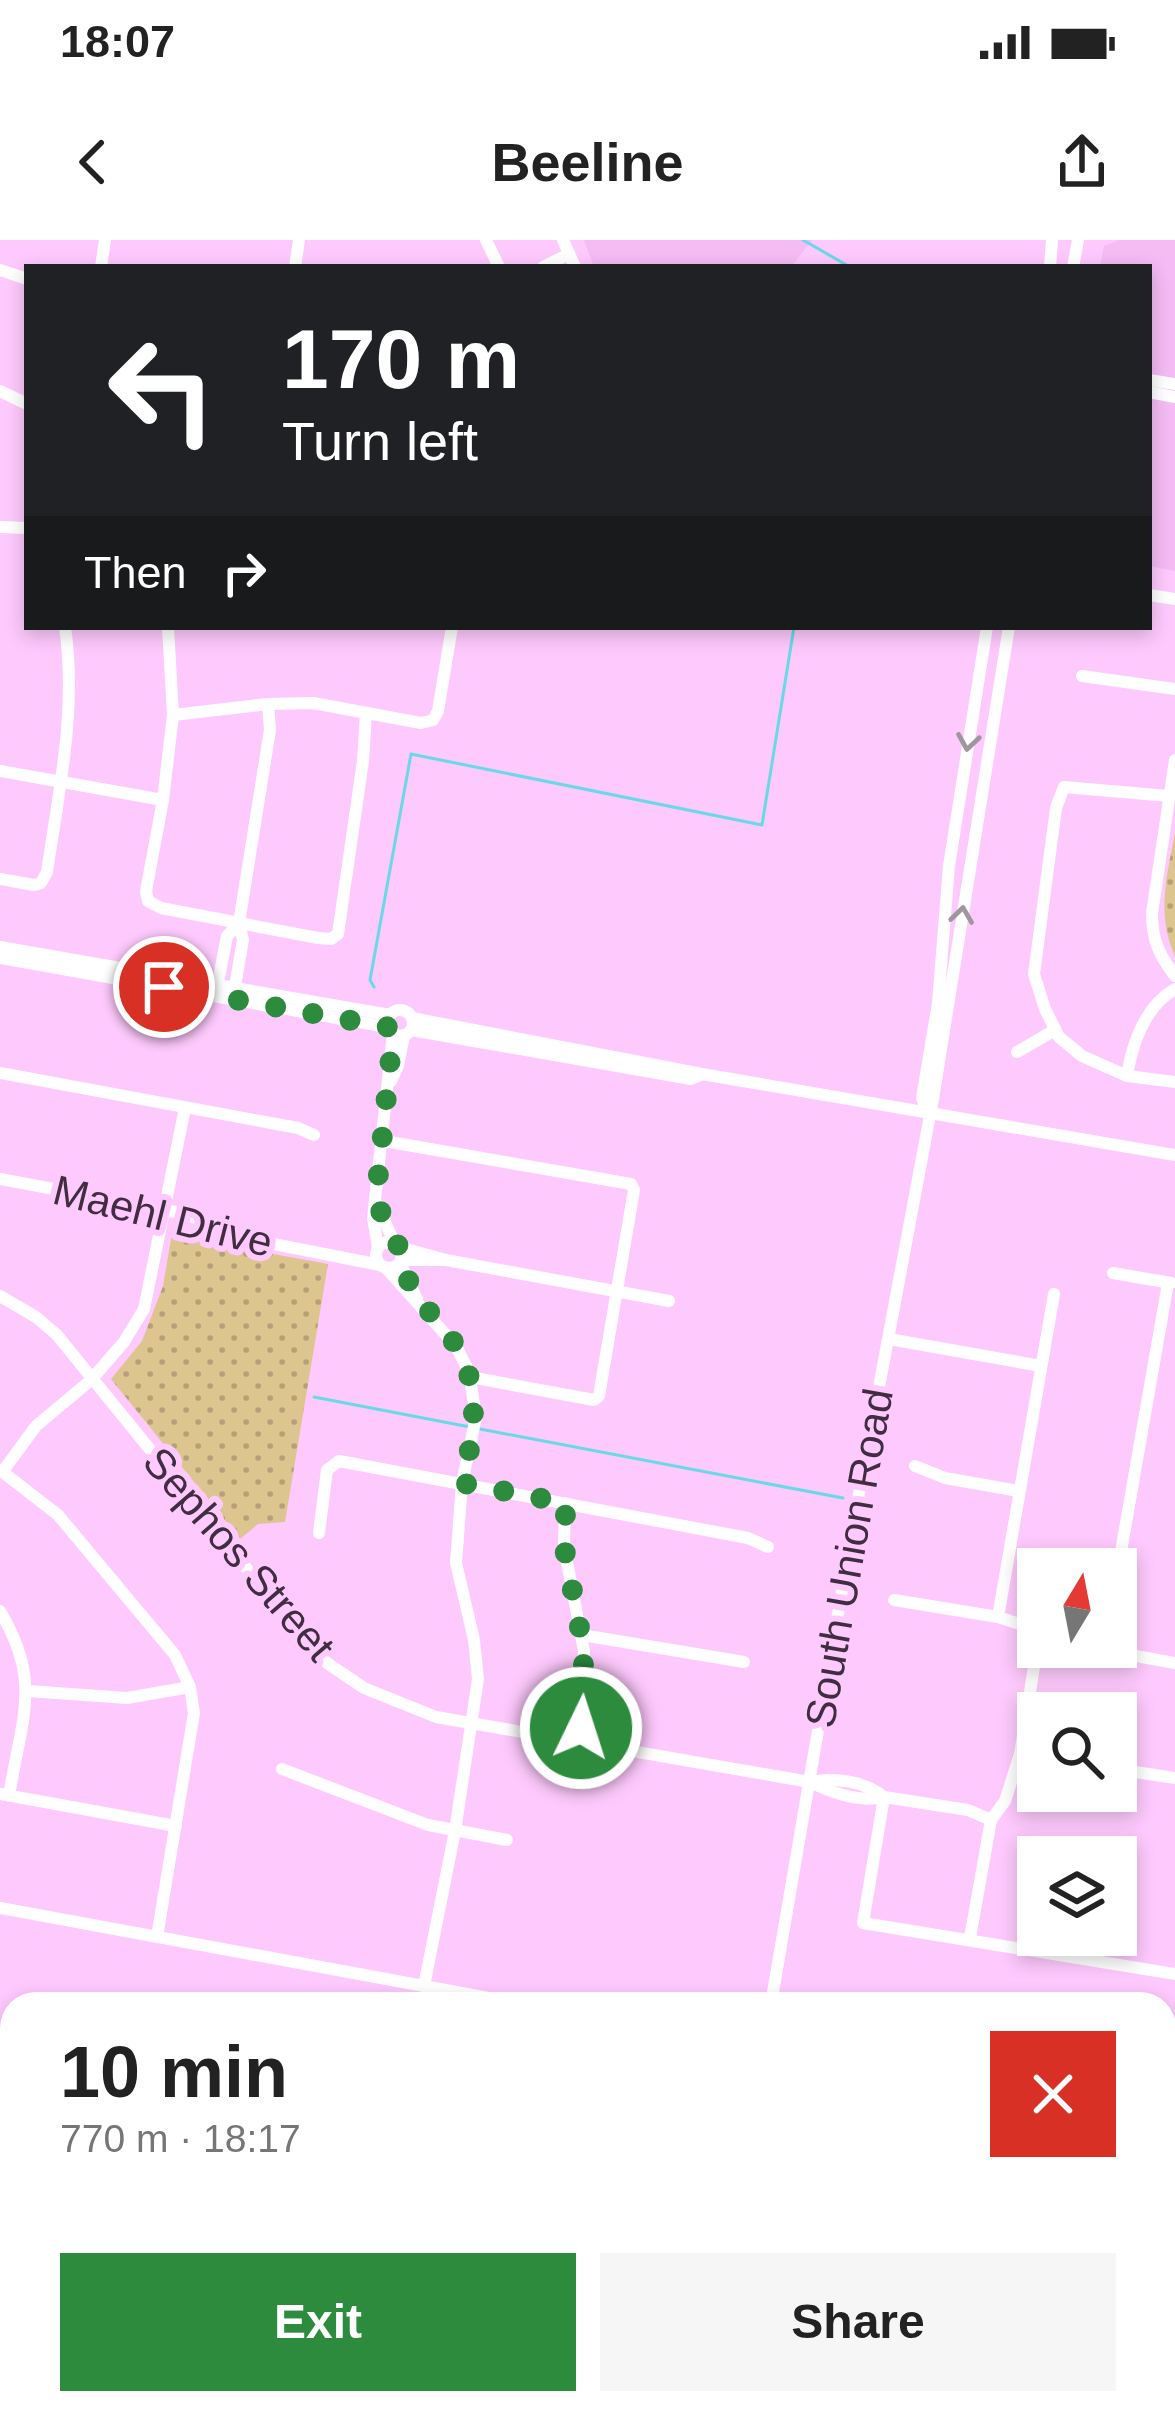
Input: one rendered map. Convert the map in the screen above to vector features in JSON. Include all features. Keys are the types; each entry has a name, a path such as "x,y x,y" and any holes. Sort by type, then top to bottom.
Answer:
{"street":[{"path":"0,879 41,883 62,782 71,664 65,630"},
{"path":"168,630 173,716 146,891 148,901 160,908 318,938 338,934 366,713"},
{"path":"173,716 313,703 421,723 433,720 438,712 448,630"},
{"name":"South Union Road","path":"928,1112 922,1098 938,1004 944,912 987,630"},
{"name":"South Union Road","path":"773,1992 949,1006 1009,630"},
{"path":"1082,676 1175,688"},
{"path":"234,994 243,940 239,922 270,730 268,704"},
{"path":"1175,760 1153,901 1152,937 1175,976"},
{"path":"0,771 163,800"},
{"path":"1169,796 1064,788 1056,808 1034,974 1055,1030 1082,1055 1126,1076 1175,1082"},
{"path":"216,990 227,936 239,922"},
{"path":"0,947 400,1026 1175,1154"},
{"path":"0,958 193,986"},
{"path":"1126,1076 1142,1024 1175,989"},
{"path":"400,1026 373,1218 377,1248 382,1266 456,1346 475,1401 475,1432 462,1483 456,1563 478,1679 455,1832 424,1986"},
{"path":"1017,1052 1055,1030"},
{"path":"0,1073 298,1128 314,1135"},
{"path":"157,1936 194,1713 190,1687 175,1655 58,1515 1,1471 36,1426 91,1380 124,1342 144,1309 184,1108"},
{"path":"384,1141 625,1183 634,1190 599,1396 594,1400 470,1377"},
{"name":"Maehl Drive","path":"0,1179 195,1217 243,1238 382,1266"},
{"path":"376,1203 418,1300"},
{"name":"Maehl Drive","path":"326,1253 377,1248 398,1253"},
{"path":"398,1253 422,1263 446,1260"},
{"path":"382,1266 398,1253 669,1300"},
{"path":"408,1278 422,1263"},
{"path":"1113,1273 1171,1284 1122,1548"},
{"path":"998,1617 1054,1294"},
{"name":"Sephos Street","path":"0,1296 57,1335 327,1663 364,1688 436,1717 810,1782 830,1792 870,1800 884,1797 968,1810 991,1820"},
{"path":"889,1339 1041,1366"},
{"path":"319,1533 327,1470 340,1461 748,1538 768,1547"},
{"path":"915,1466 945,1478 1019,1491"},
{"path":"566,1503 564,1546 582,1635 585,1684 578,1741"},
{"path":"894,1600 1017,1623"},
{"path":"0,1610 20,1646 28,1691 5,1795 176,1826"},
{"path":"582,1635 744,1662"},
{"path":"1137,1656 1175,1663"},
{"path":"28,1691 127,1698 190,1687"},
{"path":"970,1938 991,1820 1005,1801 1017,1763"},
{"path":"282,1769 399,1815 455,1832 507,1840"},
{"path":"1137,1772 1175,1778"},
{"path":"884,1797 863,1923 1175,1974"},
{"path":"0,1908 457,1992"}],"shaded area":[{"path":"584,240 812,240 793,264 593,264"},
{"path":"1119,240 1175,240 1175,571 1152,567 1152,264 1101,264 1104,246"},
{"path":"1175,832 1175,956 1165,910"},
{"path":"179,1226 234,1247 328,1264 285,1522 258,1524 240,1539 111,1379 142,1341 163,1286 172,1233"}],"waterway":[{"path":"803,240 845,264"},
{"path":"374,987 370,980 411,754 762,825 794,630"},
{"path":"314,1397 470,1427"},
{"path":"480,1429 843,1498"}],"route":[{"path":"164,987 388,1027 393,1033 376,1203 401,1249 400,1263 418,1300 446,1331 470,1377 476,1424 462,1483 566,1503 566,1565 584,1651 581,1728"}]}
